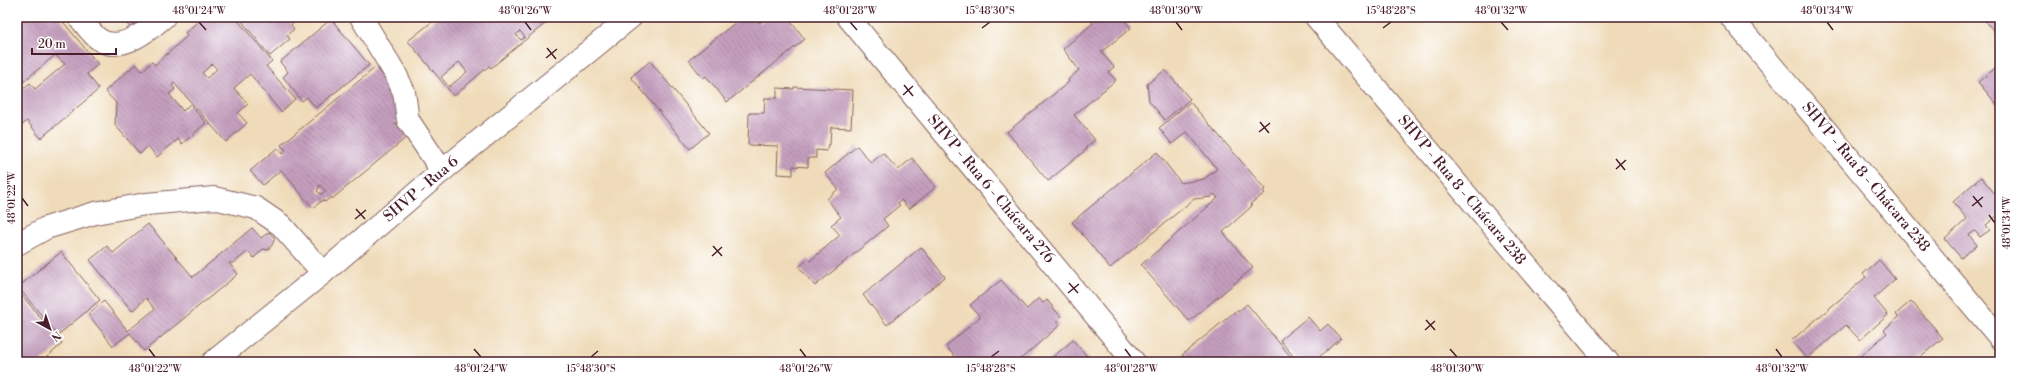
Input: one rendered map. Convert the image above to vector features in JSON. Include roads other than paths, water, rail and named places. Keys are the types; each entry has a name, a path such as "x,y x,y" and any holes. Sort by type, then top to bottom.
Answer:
{"street":[{"path":"79,17 100,40 112,44 129,41 164,17"},
{"path":"361,17 395,73 404,92 408,120 442,171"},
{"name":"SHVP - Rua 6","path":"213,362 323,273 442,171 631,17"},
{"name":"SHVP - Rua 6 - Chácara 276","path":"848,17 1134,362"},
{"name":"SHVP - Rua 8 - Chácara 238","path":"1316,17 1608,362"},
{"name":"SHVP - Rua 8 - Chácara 238","path":"1731,17 2000,338"},
{"path":"17,244 46,228 94,213 146,204 214,198 256,208 281,225 323,273"}]}
